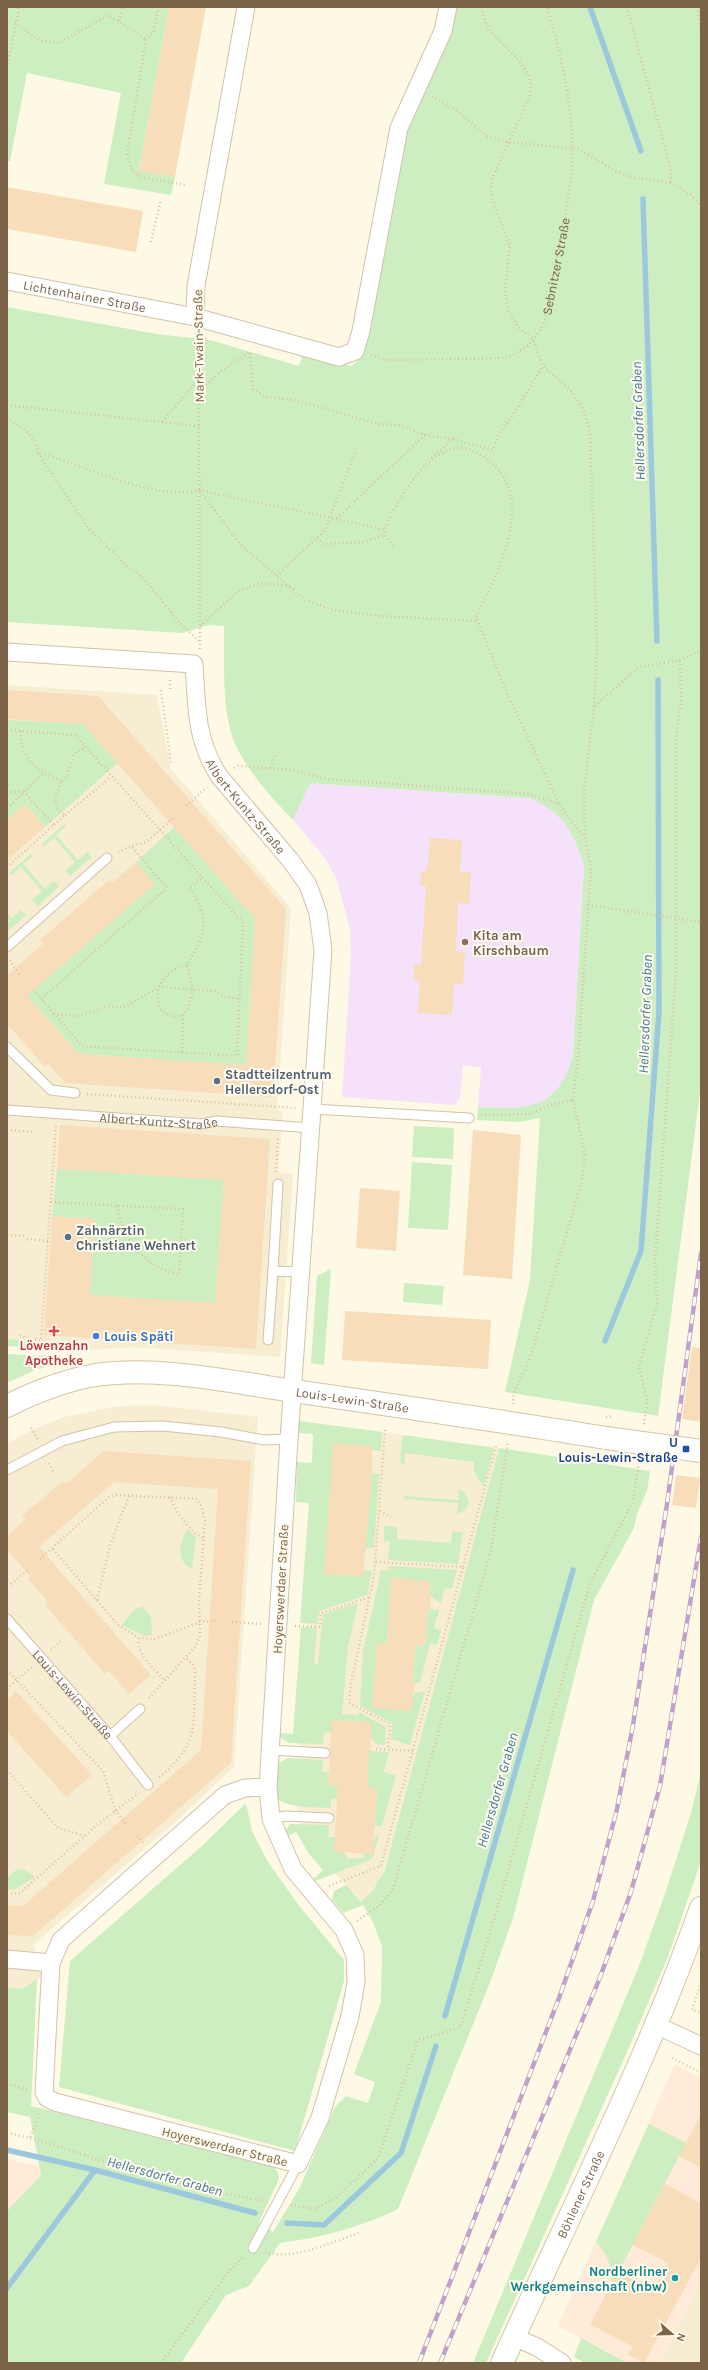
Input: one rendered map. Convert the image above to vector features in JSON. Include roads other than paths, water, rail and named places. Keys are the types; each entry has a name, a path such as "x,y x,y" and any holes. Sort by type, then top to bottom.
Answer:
{"street":[{"name":"Mark-Twain-Straße","path":"195,317 196,286 246,7"},
{"path":"195,317 339,357 355,351 361,331 393,155 400,128 415,90 442,31 448,7"},
{"name":"Lichtenhainer Straße","path":"7,281 195,317"},
{"name":"Albert-Kuntz-Straße","path":"7,652 194,664 197,714 202,741 219,776 291,861 308,885 318,913 323,950 293,1391"},
{"name":"Louis-Lewin-Straße","path":"7,1406 29,1395 64,1382 96,1375 124,1373 196,1377 701,1451"},
{"name":"Hoyerswerdaer Straße","path":"51,1963 44,2092 46,2098 55,2102 298,2164 320,2118 350,2016 356,1982 355,1955 344,1930 293,1869 270,1819 268,1787 293,1391"},
{"path":"7,1959 51,1963 61,1940 225,1795 245,1788 268,1787"},
{"name":"Böhlener Straße","path":"502,2363 656,2025 682,1961 701,1908"},
{"path":"656,2025 701,2046"},
{"path":"514,2337 542,2350 562,2363"}],"lane":[{"path":"7,947 107,858"},
{"path":"7,1047 52,1090 75,1093"},
{"path":"312,1109 469,1118"},
{"name":"Albert-Kuntz-Straße","path":"7,1110 201,1124 217,1121 311,1128"},
{"path":"268,1340 278,1184"},
{"path":"273,1271 301,1272"},
{"path":"7,1470 62,1441 114,1428 163,1426 221,1432 264,1440 289,1439"},
{"name":"Louis-Lewin-Straße","path":"7,1619 110,1736 138,1770 148,1786"},
{"path":"110,1736 140,1709"},
{"path":"270,1750 325,1754"},
{"path":"270,1819 285,1816 329,1818"},
{"path":"253,2248 298,2164"}],"waterway":[{"name":"Hellersdorfer Graben","path":"590,7 641,151"},
{"name":"Hellersdorfer Graben","path":"643,199 657,641"},
{"name":"Hellersdorfer Graben","path":"605,1341 641,1251 659,1012 658,680"},
{"name":"Hellersdorfer Graben","path":"445,2016 573,1570"},
{"name":"Hellersdorfer Graben","path":"287,2223 324,2225 401,2153 436,2046"},
{"path":"7,2150 95,2170"},
{"name":"Hellersdorfer Graben","path":"7,2288 95,2170 255,2213"}],"railway":[{"path":"419,2363 559,1998 593,1901 617,1809 633,1725 667,1504 701,1253"},
{"path":"440,2363 599,1980 631,1892 660,1786 701,1537"}],"place":[{"name":"Kita am Kirschbaum","path":"465,942"},
{"name":"Stadtteilzentrum Hellersdorf-Ost","path":"217,1081"},
{"name":"Zahnärztin Christiane Wehnert","path":"68,1237"},
{"name":"Löwenzahn Apotheke","path":"54,1331"},
{"name":"Louis Späti","path":"96,1336"},
{"name":"U Louis-Lewin-Straße","path":"686,1449"},
{"name":"Nordberliner Werkgemeinschaft (nbw)","path":"675,2278"}]}
